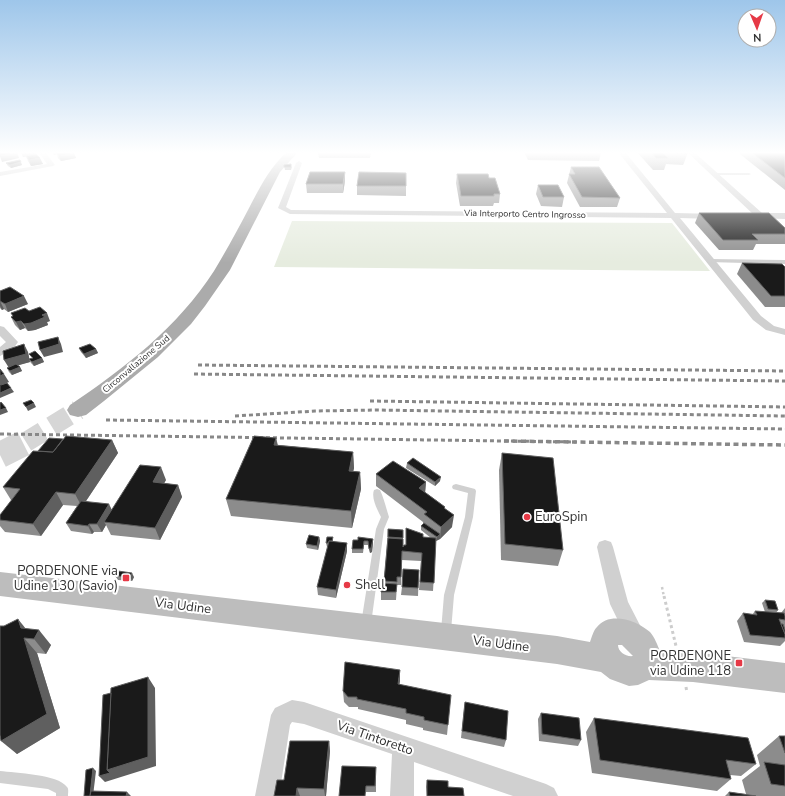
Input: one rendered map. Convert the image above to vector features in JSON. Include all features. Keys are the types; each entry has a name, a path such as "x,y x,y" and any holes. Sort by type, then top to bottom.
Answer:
{"main road":[{"name":"Circonvallazione Sud","path":"78,410 109,388 151,353 175,330 198,304 226,264 265,189"},
{"name":"Via Udine","path":"0,584 557,650 608,646"},
{"path":"608,646 614,665 628,671 641,669 642,650 685,672 785,678"}],"street":[{"name":"Via Interporto Centro Ingrosso","path":"287,189 282,208 290,212 720,216"},
{"path":"652,189 757,318 770,328 785,332"},
{"path":"731,189 760,216"},
{"path":"744,216 785,216"},
{"path":"0,329 12,342 9,347 0,352"},
{"path":"605,547 618,604 642,650"},
{"path":"608,646 618,604"},
{"name":"Via Tintoretto","path":"267,796 279,725 282,715 292,711 304,713 546,796"},
{"path":"402,796 403,748"}],"lane":[{"path":"710,261 785,262"},
{"path":"446,638 449,594 469,517 472,491 456,487"},
{"path":"365,628 380,529 385,517 377,492"},
{"path":"0,777 50,783 62,790 62,796"}],"path":[{"path":"662,587 685,672"}],"shaded area":[{"path":"292,221 672,223 710,271 274,267"}],"building":[{"path":"460,189 498,189 500,194 494,194 494,196 461,196"},
{"path":"540,189 560,189 564,197 543,197"},
{"path":"578,189 614,189 620,198 582,197"},
{"path":"699,213 769,213 785,228 785,234 752,234 758,240 723,240"},
{"path":"742,263 782,264 785,267 785,296 771,296"},
{"path":"10,287 24,296 5,304 0,301 0,291"},
{"path":"40,307 47,313 42,315 45,317 31,323 24,324 21,321 16,322 11,317 13,316 11,313 25,308 29,311"},
{"path":"58,337 59,344 40,350 38,342"},
{"path":"24,344 26,354 4,360 3,351"},
{"path":"90,344 96,349 84,354 79,348"},
{"path":"35,351 42,358 32,362 29,359 33,358 29,354"},
{"path":"16,364 20,367 10,371 7,368"},
{"path":"0,369 4,374 0,376"},
{"path":"7,383 11,388 0,393 0,384"},
{"path":"31,400 34,403 26,407 23,403"},
{"path":"1,402 6,408 0,410 0,403"},
{"path":"66,436 112,440 75,494 56,492 33,524 0,520 0,515 20,489 3,487 33,451 53,452"},
{"path":"254,436 276,438 274,445 353,452 349,471 360,472 351,511 226,499"},
{"path":"49,438 63,439 53,452 38,451"},
{"name":"EuroSpin","path":"502,453 553,458 563,550 505,544"},
{"path":"413,458 441,477 435,482 407,463"},
{"path":"393,461 426,482 419,488 454,515 441,527 424,514 427,512 376,474"},
{"path":"140,465 161,467 153,482 178,485 155,528 104,522"},
{"path":"81,501 109,504 97,524 89,524 88,526 66,523"},
{"path":"424,523 440,534 437,537 421,526"},
{"path":"406,528 423,534 423,537 436,538 434,583 420,582 422,553 402,551 401,577 397,577 397,582 384,581 388,538 403,539 403,547 406,545"},
{"path":"388,529 403,530 403,538 388,537"},
{"path":"309,535 319,537 317,546 306,544"},
{"path":"327,537 333,537 332,541 326,543"},
{"path":"358,537 373,539 371,548 369,549 368,541 364,541 363,549 352,549 353,540 358,540"},
{"path":"329,541 347,543 336,590 317,587"},
{"path":"403,569 419,570 418,588 402,587"},
{"path":"118,571 132,573 130,577 115,576"},
{"path":"382,583 397,584 396,592 381,592"},
{"path":"765,600 775,601 778,610 768,609"},
{"path":"755,611 784,613 785,620 779,619 785,634 785,638 750,635 743,613 757,615"},
{"path":"18,619 21,628 39,630 34,639 24,638 47,714 1,741 0,626 4,626"},
{"path":"781,624 783,624 785,634"},
{"path":"345,662 400,670 398,684 451,695 448,725 424,720 424,717 406,713 406,709 357,699 357,697 348,697 343,691"},
{"path":"148,677 148,757 107,770 111,688"},
{"path":"111,693 107,770 110,773 99,776 103,695"},
{"path":"465,702 508,711 506,740 462,731"},
{"path":"541,713 579,718 581,740 542,734"},
{"path":"594,718 748,738 756,764 726,760 731,779 600,760"},
{"path":"779,736 785,736 785,753"},
{"path":"290,741 329,741 324,789 297,788 296,796 274,796 277,780 284,780"},
{"path":"764,762 785,765 785,786 771,784"},
{"path":"342,766 376,767 375,786 366,786 365,796 339,796"},
{"path":"93,768 90,796 84,796 86,770"},
{"path":"427,780 448,781 448,787 463,788 464,796 427,796"},
{"path":"91,791 127,792 126,796 90,796"},
{"path":"729,792 756,796 730,796"}],"tunnel":[{"path":"26,442 78,410"},
{"path":"0,455 26,442"}],"railway":[{"path":"198,365 785,371"},
{"path":"194,374 785,381"},
{"path":"370,401 785,407"},
{"path":"235,416 315,411 376,410 785,416"},
{"path":"106,420 785,429"},
{"path":"0,434 504,441"},
{"path":"504,441 576,442"},
{"path":"504,441 785,445"}],"place":[{"name":"EuroSpin","path":"527,517"},
{"name":"PORDENONE via Udine 130 (Savio)","path":"126,578"},
{"name":"Shell","path":"347,585"},
{"name":"PORDENONE via Udine 118","path":"739,663"}]}
